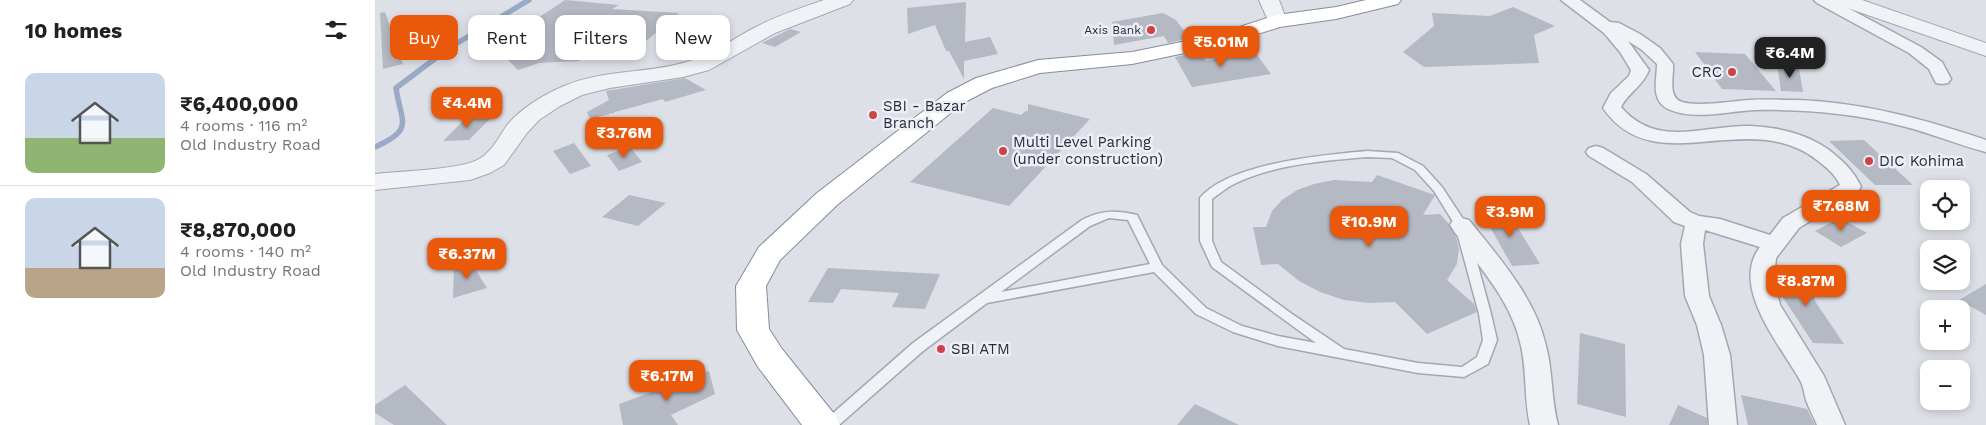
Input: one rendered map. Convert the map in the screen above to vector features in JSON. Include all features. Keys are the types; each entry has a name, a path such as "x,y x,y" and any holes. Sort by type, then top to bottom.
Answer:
{"highway":[{"path":"822,425 770,358 753,330 751,286 769,254 827,199 955,98 984,84 1038,67 1133,58 1216,41 1273,10 1336,13 1391,0"}],"street":[{"path":"375,182 470,172 484,168 499,157 518,128 535,112 557,97 586,85 701,65 767,29 843,0"},
{"path":"1569,0 1639,40 1658,55 1665,64 1663,90 1666,98 1675,106 1688,108 1755,106 1846,109 1909,123 1986,146"},
{"path":"1822,0 1915,50 1937,66 1942,79"},
{"path":"1843,0 1986,50"},
{"path":"1601,20 1631,54 1640,70 1637,78 1617,97 1612,108 1619,120 1635,131 1660,138 1681,139 1734,133 1769,134 1796,140 1818,150 1845,173 1851,187 1791,223 1765,257 1762,279 1768,306 1815,384 1820,401 1831,425"},
{"path":"1596,152 1639,178 1682,217 1696,223 1712,224 1774,244"},
{"path":"1696,223 1692,244 1693,267 1697,296 1709,325 1717,355 1723,425"},
{"path":"1461,225 1509,288 1527,322 1534,346 1539,405 1544,425"}],"lane":[{"path":"829,425 918,347 1085,223 1099,215 1118,213 1133,218 1157,267 1201,311 1239,329 1278,341 1418,368 1464,372 1483,360 1489,340 1485,314 1461,225 1438,189 1419,168 1394,155 1367,154 1323,158 1268,168 1230,182 1206,198 1206,241 1216,264 1287,317 1339,352"},
{"path":"985,299 1157,267"}],"building":[{"path":"565,0 619,5 612,9 679,13 677,15 656,15 656,33 646,41 646,15 555,15 555,60 580,60 539,63 518,70 508,60 545,60 545,15 542,15"},
{"path":"966,2 965,42 990,37 998,54 964,61 964,79 949,51 946,51 935,25 908,34 907,8"},
{"path":"1513,7 1555,26 1534,35 1539,63 1424,67 1403,52 1434,26 1432,13 1490,16"},
{"path":"385,12 390,26 390,60 402,60 403,64 383,69 380,13"},
{"path":"1163,13 1176,20 1190,38 1168,43 1164,36 1114,45 1112,22"},
{"path":"790,29 801,32 775,47 762,43"},
{"path":"1200,52 1206,61 1255,52 1271,74 1192,87 1175,57"},
{"path":"1695,52 1745,54 1776,91 1722,89"},
{"path":"1777,64 1799,68 1803,92 1781,91"},
{"path":"685,78 706,90 665,102 663,99 590,119 587,112 609,100 606,91"},
{"name":"Multi Level Parking (under construction)","path":"1028,104 1090,119 1009,206 910,182 993,108 1021,115 1027,110 1028,113"},
{"path":"466,118 491,118 469,140 443,141"},
{"path":"1864,140 1913,185 1875,185 1829,141"},
{"path":"574,143 591,166 570,174 553,151"},
{"path":"630,147 642,162 619,171 607,155"},
{"path":"1377,175 1435,195 1423,215 1440,214 1449,224 1456,237 1459,249 1457,264 1447,280 1474,304 1477,312 1427,334 1395,302 1369,303 1344,300 1320,292 1299,281 1278,264 1261,265 1253,227 1266,227 1272,211 1282,200 1297,190 1314,184 1334,180 1372,182"},
{"path":"629,195 666,203 638,226 602,217"},
{"path":"1507,210 1540,264 1512,266 1481,211"},
{"path":"1840,218 1867,233 1841,247 1815,231"},
{"path":"470,261 487,288 453,298 454,268"},
{"path":"828,268 940,274 925,309 892,307 899,293 841,289 833,303 808,302"},
{"path":"1777,268 1813,278 1815,301 1844,344 1813,343 1780,295 1776,279"},
{"path":"1986,284 1986,315 1970,306 1970,300 1959,300"},
{"path":"1580,333 1625,344 1626,417 1577,404"},
{"path":"709,371 715,394 671,415 678,425 623,425 619,404"},
{"path":"405,385 447,425 394,425 375,413 375,405"},
{"path":"1741,395 1807,409 1815,425 1748,425"},
{"path":"1195,404 1239,425 1177,425"},
{"path":"1678,405 1707,418 1707,425 1669,425"}],"waterway":[{"path":"375,147 388,141 401,130 402,117 396,88 449,48 529,0"}],"place":[{"name":"Axis Bank","path":"1151,30"},
{"name":"CRC","path":"1732,72"},
{"name":"SBI - Bazar Branch","path":"873,115"},
{"name":"Multi Level Parking (under construction)","path":"1003,151"},
{"name":"DIC Kohima","path":"1869,161"},
{"name":"SBI ATM","path":"941,349"}]}
